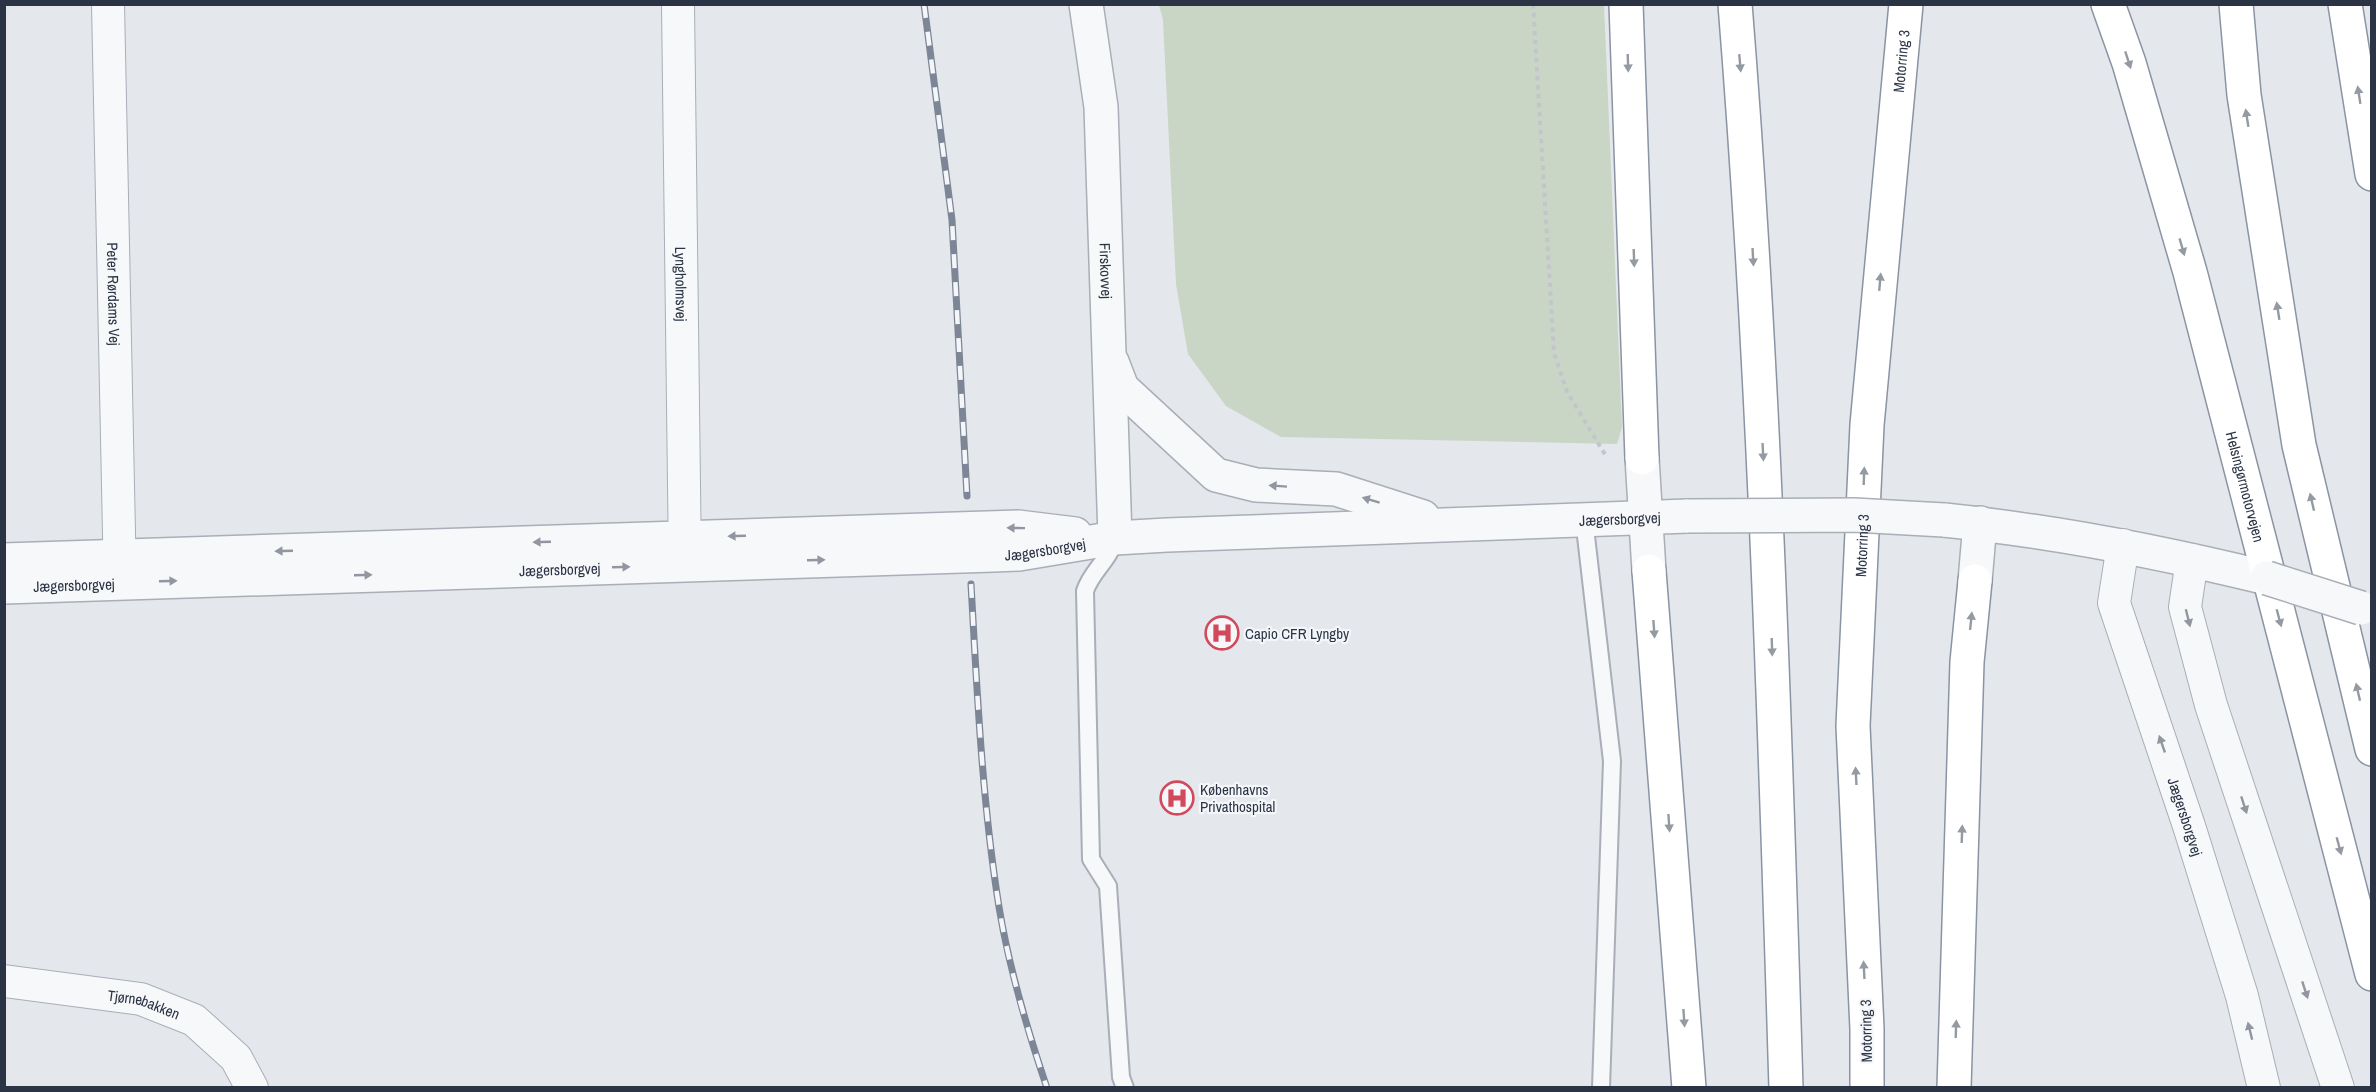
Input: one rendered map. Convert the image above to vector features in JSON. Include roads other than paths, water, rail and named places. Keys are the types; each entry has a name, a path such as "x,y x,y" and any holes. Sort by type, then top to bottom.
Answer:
{"highway":[{"path":"1626,4 1642,458"},
{"path":"1735,4 1748,166 1771,597 1786,1088"},
{"name":"Motorring 3","path":"1867,1088 1867,1029 1854,726 1866,425 1906,4"},
{"name":"Helsingørmotorvejen","path":"2109,4 2129,63 2190,272 2372,974"},
{"path":"2236,4 2244,95 2299,445 2372,749"},
{"path":"2345,4 2372,174"},
{"path":"1649,571 1689,1088"},
{"path":"1954,1088 1967,662 1975,581"}],"street":[{"name":"Peter Rørdams Vej","path":"108,4 120,569"},
{"name":"Lyngholmsvej","path":"678,4 685,551"},
{"name":"Firskovvej","path":"1086,4 1101,107 1111,358 1115,538"},
{"path":"1111,358 1122,388 1216,475 1256,484 1336,489 1445,524"},
{"path":"1642,458 1649,571"},
{"name":"Jægersborgvej","path":"4,560 120,569 685,551 1019,554 1115,538 1646,517 1854,515 1980,524 2123,545 2267,578 2372,612"},
{"path":"1975,581 1980,524"},
{"name":"Jægersborgvej","path":"2123,545 2114,603 2242,996 2264,1088"},
{"path":"2197,561 2185,606 2211,705 2338,1088"},
{"name":"Jægersborgvej","path":"4,587 120,569"},
{"name":"Tjørnebakken","path":"4,981 141,999 194,1020 237,1058 252,1088"}],"lane":[{"path":"1584,519 1612,761 1601,1088"},
{"path":"1115,538 1113,550 1107,559 1095,569 1085,591 1091,859 1108,886 1121,1077 1125,1088"}],"railway":[{"path":"924,4 952,220 967,496"},
{"path":"971,584 984,786 999,907 1019,998 1047,1088"}],"place":[{"name":"Capio CFR Lyngby","path":"1222,633"},
{"name":"Københavns Privathospital","path":"1177,798"}]}
